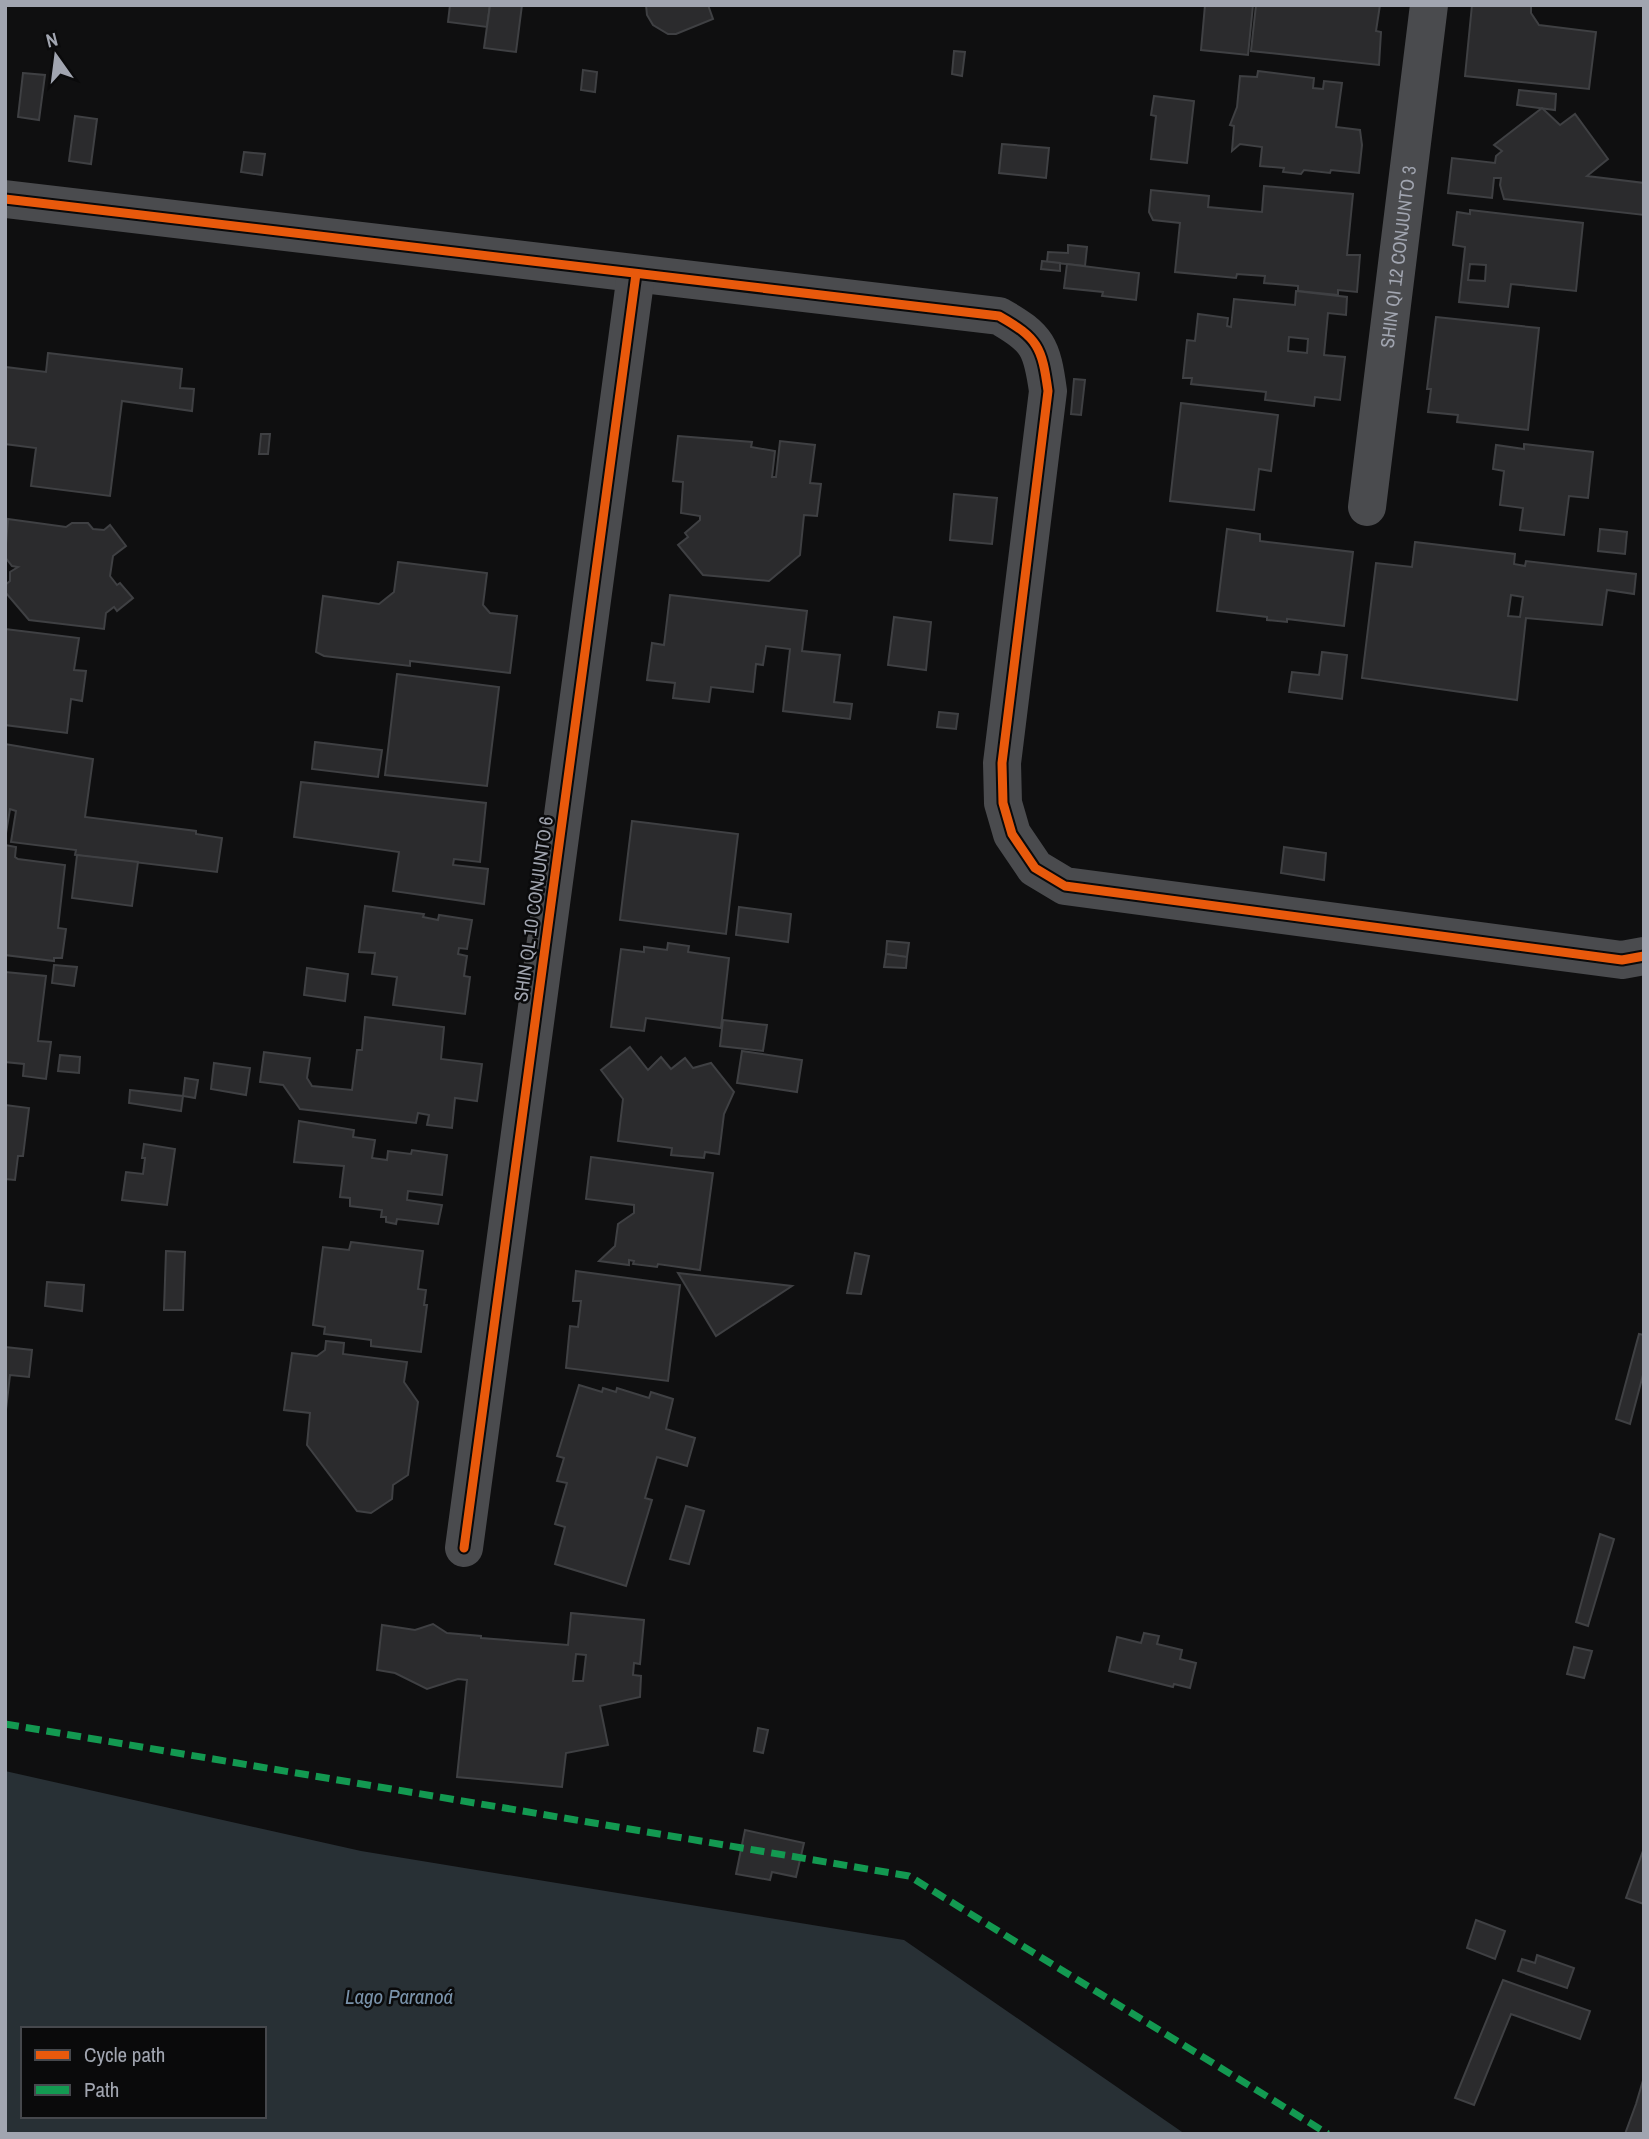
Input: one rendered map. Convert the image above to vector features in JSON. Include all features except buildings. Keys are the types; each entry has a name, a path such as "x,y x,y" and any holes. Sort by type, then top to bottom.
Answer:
{"street":[{"name":"SHIN QI 12 CONJUNTO 3","path":"1367,508 1429,5"},
{"path":"5,199 999,316 1026,331 1044,358 1048,391 1002,763 1003,803 1012,834 1035,868 1065,886 1622,960 1644,956"},
{"name":"SHIN QL 10 CONJUNTO 6","path":"464,1548 636,274"}],"water":[{"name":"Lago Paranoá","path":"5,1771 361,1851 904,1940 1185,2134 5,2134"}],"marked path":[{"path":"5,1724 909,1876 1328,2134"}],"cycle path":[{"path":"5,199 999,316 1022,331 1036,345 1048,391 1002,763 1003,803 1012,834 1035,868 1065,886 1622,960 1644,956"},
{"path":"464,1548 636,274"}]}
